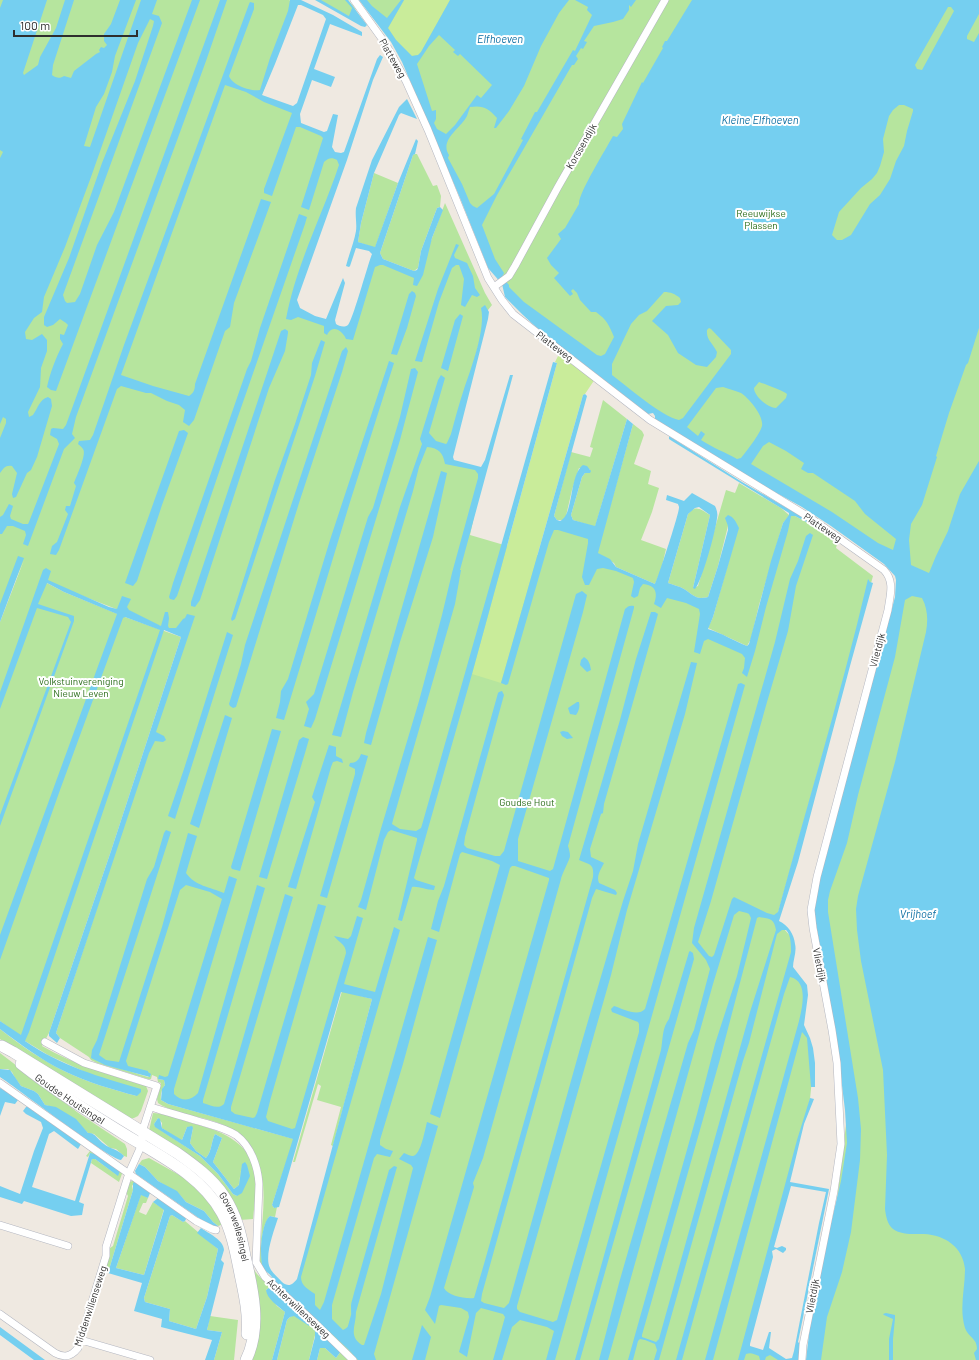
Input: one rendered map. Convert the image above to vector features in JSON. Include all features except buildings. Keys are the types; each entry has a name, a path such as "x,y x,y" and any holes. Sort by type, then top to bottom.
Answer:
{"main road":[{"name":"Goudse Houtsingel","path":"1,1046 142,1132"},
{"name":"Goudse Houtsingel","path":"1,1046 11,1056 58,1093 142,1144"},
{"name":"Goverwellesingel","path":"142,1132 177,1153 198,1168 215,1185 232,1209 238,1223 254,1300 255,1316 253,1337 249,1353 245,1360"},
{"name":"Goverwellesingel","path":"142,1144 187,1173 212,1197 222,1213 228,1226 236,1255 245,1303 248,1328 245,1360"}],"street":[{"name":"Platteweg","path":"354,0 389,49 409,86 488,278 513,314 650,420 812,519 878,566 889,576"},
{"name":"Korssendijk","path":"494,287 509,276 515,266 664,0"},
{"name":"Vlietdijk","path":"802,1360 803,1345 834,1191 841,1144 837,1063 811,910 817,877 888,610 891,589 889,576"},
{"path":"45,1042 84,1063 157,1086 142,1132 142,1144 129,1173"},
{"path":"0,1083 196,1221 212,1230 216,1230"},
{"name":"Achterwillenseweg","path":"151,1107 225,1129 237,1136 246,1146 258,1171 260,1184 256,1262 265,1277 316,1323 353,1360"},
{"name":"Middenwillenseweg","path":"0,1314 54,1353 61,1356 69,1356 74,1353 81,1340 106,1256 106,1247 129,1173"},
{"path":"0,1225 68,1246"},
{"path":"81,1340 150,1360"}],"green space":[{"name":"Goudse Hout","path":"0,0 289,0 297,4 261,97 298,110 294,122 330,137 326,151 345,158 291,310 351,332 375,259 418,276 445,203 485,293 492,305 488,310 447,459 484,470 470,535 541,556 551,521 593,539 590,557 706,607 704,631 751,650 789,516 783,523 759,605 751,639 747,646 708,628 713,617 738,528 728,526 718,566 708,597 697,597 682,588 668,583 688,514 694,509 699,509 710,515 693,588 698,586 726,490 735,493 739,483 781,508 789,515 795,516 817,528 837,544 836,548 873,576 776,920 792,938 791,970 805,988 802,1028 808,1035 813,1069 810,1099 745,1348 767,1352 783,1360 354,1360 295,1295 377,998 340,987 296,1139 173,1101 168,1081 159,1078 158,1079 164,1080 165,1085 161,1100 168,1104 294,1139 272,1205 274,1208 277,1207 275,1217 270,1216 264,1227 261,1252 266,1271 263,1272 259,1256 264,1195 263,1181 255,1155 247,1143 227,1127 208,1119 166,1108 158,1103 157,1099 161,1083 158,1082 157,1077 152,1075 151,1079 148,1079 97,1063 60,1038 56,1033 186,636 62,588 43,579 44,570 41,580 64,592 125,617 181,637 111,851 49,1033 42,1046 67,1059 106,1074 146,1086 148,1091 141,1111 138,1116 129,1119 23,1056 0,1039 0,1029 31,1052 64,1071 82,1079 137,1096 48,1055 25,1041 0,1021 0,622 24,560 0,616","holes":["96,1061 151,1075 148,1077"]},
{"path":"318,0 348,0 354,7 362,23"},
{"name":"Reeuwijkse Plassen","path":"364,0 979,0 979,1360 818,1360 850,1091 823,905 902,575 878,553 608,382 510,295 458,188 405,57"},
{"path":"404,0 450,0 418,55 411,56 396,40 388,28"},
{"path":"417,154 433,186 437,185 441,196 440,207 437,208 421,251 418,268 414,271 383,259 380,253 413,155"},
{"path":"374,173 398,183 375,248 358,242 361,223"},
{"path":"560,352 595,379 583,395 501,683 472,674 557,363 555,362"},
{"path":"603,400 627,419 595,527 573,520 571,515 582,477 585,473 590,473 590,469 579,468 566,516 563,520 557,520 554,516 571,452 590,457 593,448 590,447"},
{"path":"633,424 642,431 644,435 634,464 651,471 648,484 659,488 652,512 641,540 666,549 661,570 655,584 616,567 614,563 597,553"},
{"path":"342,991 372,999 333,1146 331,1145 341,1107 317,1100 321,1086 318,1084 295,1162 293,1162"},
{"path":"0,1053 77,1112 125,1144 127,1149 127,1157 116,1149 110,1148 94,1134 88,1133 81,1126 45,1105 38,1094 21,1086 12,1072 8,1069 0,1069"},
{"path":"153,1113 174,1117 206,1127 236,1141 243,1148 254,1167 256,1194 253,1219 240,1220 229,1197 149,1131","holes":["158,1118 162,1123 162,1128 178,1139 182,1140 187,1127 193,1128 190,1143 196,1151 206,1158 215,1134 222,1138 213,1162 234,1189 239,1185 237,1196 233,1194 218,1174 200,1156 156,1127 154,1124"]},
{"path":"90,1151 93,1151 123,1171 119,1182 91,1163 92,1159 95,1159 117,1175 90,1153 88,1157 86,1156"},
{"path":"149,1158 190,1181 205,1196 221,1222 221,1225 218,1226 204,1211 186,1202 179,1194 158,1181 145,1167 139,1164 142,1160"},
{"path":"136,1180 132,1186 133,1190 108,1273 105,1271 110,1248 113,1246 128,1196 126,1192 130,1182"},
{"path":"141,1194 148,1198 146,1203 143,1203 139,1212 146,1215 153,1202 164,1209 144,1275 116,1268"},
{"path":"172,1215 183,1222 185,1221 218,1249 207,1297 196,1329 169,1321 170,1309 145,1302 144,1298 170,1216"},
{"path":"252,1267 270,1287 266,1290 277,1306 285,1312 272,1360 252,1360 254,1351"},
{"path":"294,1315 317,1327 309,1360 277,1360 287,1320"},
{"path":"210,1316 238,1320 234,1360 214,1360 222,1332 207,1330"},
{"path":"320,1348 325,1348 336,1358 341,1351 348,1360 317,1360"}],"water":[{"path":"3,0 47,0 23,73 24,75 38,65 40,57 56,28 65,0 74,0 53,65 52,75 58,78 64,76 71,78 74,71 100,52 99,50 101,47 104,48 107,45 104,41 104,34 111,24 120,0 136,0 115,56 112,72 104,94 96,107 84,146 90,147 141,0 157,0 152,14 159,16 162,23 63,295 67,303 75,302 80,294 97,245 114,212 192,0 200,0 56,391 47,387 63,344 60,339 60,334 64,335 68,325 60,319 53,325 47,327 44,325 44,317 69,258 102,163 135,81 153,26 154,21 150,19 138,43 91,177 65,247 44,297 42,312 34,318 25,332 26,339 32,340 42,334 47,340 47,351 41,368 40,387 28,412 29,417 33,415 45,398 48,397 51,399 52,406 37,457 31,470 27,473 16,497 13,498 12,494 17,473 12,466 8,466 5,467 0,473 0,438 6,423 6,419 3,417 0,424 0,158 3,152 0,150 0,8"},
{"path":"220,0 227,0 76,417 72,434 75,438 64,449 28,546 23,544 26,535 25,531 13,526 7,526 2,534 0,534 0,517 3,515 9,504 13,506 10,516 11,519 23,524 28,524 29,522 59,444 57,439 50,435 51,429 63,429 66,425"},
{"path":"290,0 301,0 333,15 362,32 362,36 330,24 314,69 335,77 331,87 312,80 300,114 301,123 324,132 327,131 333,114 338,115 332,147 335,152 344,152 377,59 380,55 383,57 373,80 347,160 297,300 300,308 315,316 326,319 343,278 345,283 335,320 336,324 342,326 348,325 350,322 372,254 369,251 356,248 350,266 346,266 356,231 356,208 372,160 399,107 407,99 417,119 401,113 399,115 374,173 361,223 358,242 375,247 398,183 416,139 418,141 415,154 413,155 380,253 383,259 414,271 417,270 421,251 437,208 440,207 443,210 432,238 423,275 417,286 413,285 414,278 383,265 375,267 353,340 346,339 342,333 336,329 330,330 327,335 324,333 324,326 298,317 291,320 286,319 296,279 339,165 337,160 333,158 324,162 309,210 301,207 323,138 300,127 296,127 272,196 264,193 264,189 292,113 264,102 246,92 225,85 121,375 189,396 192,394 261,199 271,202 234,303 230,327 225,331 194,420 189,426 183,422 185,410 179,405 151,393 121,386 117,389 59,550 56,555 50,554 52,546 57,542 68,514 65,510 66,506 70,506 76,486 74,483 84,456 83,448 78,444 79,441 90,440 93,435 124,345 249,4 250,2 254,3 254,9 229,76 238,85 252,90 260,90 270,58 288,11","holes":["298,5 323,15 326,19 297,103 293,106 262,95"]},
{"path":"315,0 321,0 349,16 352,8 345,0 348,0 367,25 365,27 361,26"},
{"name":"Kleine Elfhoeven","path":"359,0 367,0 387,18 401,0 404,0 388,28 396,40 412,56 418,55 421,52 450,0 569,0 559,13 541,46 524,86 509,111 496,128 494,128 497,118 491,112 478,106 470,107 464,121 449,139 447,144 449,155 448,158 470,203 477,208 494,194 523,140 521,139 535,112 537,112 573,50 575,51 592,15 587,10 588,7 575,0 636,0 631,7 629,5 629,10 623,19 594,26 584,41 587,42 583,49 581,48 576,56 578,59 574,65 572,65 497,195 482,225 495,259 504,273 502,277 509,287 524,302 597,355 601,356 605,354 614,337 609,326 600,315 596,312 591,312 580,300 577,293 573,289 571,291 573,294 570,296 554,278 559,273 551,265 547,258 561,239 558,234 565,228 579,204 587,182 613,136 617,137 623,129 622,124 642,82 643,83 663,48 662,47 665,41 667,41 692,0 979,0 979,14 967,36 967,39 974,42 979,33 979,328 968,363 949,413 922,505 911,524 909,540 911,565 929,573 948,531 960,494 979,461 979,1360 976,1360 974,1353 977,1349 976,1342 966,1331 963,1321 962,1306 965,1269 961,1254 946,1240 932,1235 908,1234 896,1231 889,1225 887,1220 885,1209 887,1155 883,1070 861,961 857,930 856,909 858,896 895,762 926,632 927,615 924,602 922,598 912,596 905,600 895,657 858,795 847,843 828,900 828,912 858,1098 861,1129 860,1160 851,1232 842,1272 827,1317 821,1360 806,1360 811,1317 823,1257 841,1181 847,1143 845,1110 837,1045 814,910 817,890 895,597 895,576 884,564 831,526 802,507 751,479 655,419 653,413 648,414 538,329 505,297 502,284 488,268 402,62 391,42","holes":["948,7 951,7 954,11 922,70 917,69 915,65","439,35 455,50 453,52 458,56 460,54 492,85 481,98 477,95 455,125 446,134 437,129 434,123 436,119 436,110 432,111 417,64 429,46","899,105 904,105 913,109 904,146 896,161 890,179 880,195 870,204 851,235 842,240 837,240 832,235 839,212 861,188 872,179 880,166 884,152 883,139 889,116","664,292 669,292 680,298 681,302 678,305 666,306 652,321 668,335 678,353 696,365 707,367 716,357 717,352 709,339 707,333 709,328 731,350 731,354 683,418 679,420 654,407 612,375 612,364 631,324 639,315 647,311","759,382 787,394 786,398 776,408 766,404 759,398 754,388","723,387 744,395 752,403 761,417 762,422 761,429 756,438 741,458 737,459 701,440 705,434 701,431 698,436 687,427 716,388","769,442 786,451 804,463 801,469 808,473 813,473 855,501 865,514 896,539 893,550 878,543 832,512 751,464 763,446"]},
{"path":"299,214 307,217 305,224 177,596 174,600 170,599 169,597 173,583 251,361 260,328"},
{"path":"456,244 459,245 454,255 455,258 467,263 473,276 475,288 480,295 477,297 472,295 465,307 461,305 464,279 459,265 452,268 439,302 422,362 415,361 438,289"},
{"path":"412,291 416,296 407,328 397,355 391,354 409,294"},
{"path":"485,305 489,312 488,319 453,457 454,460 481,467 485,460 510,375 513,375 460,570 455,604 392,824 400,829 416,831 421,828 553,362 557,363 472,674 414,878 435,886 434,890 412,887 402,921 398,920 417,838 391,830 388,832 384,840 366,910 358,907 419,701 478,478 478,474 475,470 445,464 442,454 435,449 427,447 419,467 341,737 332,735 400,507 422,444 420,439 438,380 441,375 445,378 429,433 436,441 446,444 451,434 460,400 474,360 480,337 482,317 481,308"},
{"path":"460,314 463,316 448,371 441,368 455,320"},
{"path":"285,329 288,333 285,351 269,388 200,600 195,607 191,606 191,602 281,331"},
{"path":"321,340 325,342 315,376 235,619 232,621 231,619 275,480 311,375 312,363"},
{"path":"346,347 348,351 342,372 299,503 236,707 233,708 229,704 245,645 342,351"},
{"path":"389,361 394,363 284,720 276,718 281,691 288,679 330,540"},
{"path":"415,368 418,372 400,440 315,719 311,728 304,726 309,709 306,702 314,694 368,517 373,508 400,417 411,369"},
{"path":"585,394 587,396 554,516 560,521 568,511 575,477 583,465 587,466 591,471 590,473 585,473 582,477 571,515 573,520 595,526 627,419 633,424 598,553 610,559 616,567 655,584 673,532 679,507 678,504 666,500 667,495 684,501 692,493 715,506 717,516 711,544 705,566 695,589 693,588 710,515 699,507 695,508 688,514 668,583 682,588 697,597 708,597 728,530 725,518 728,515 732,517 739,528 713,617 708,629 747,646 749,644 771,561 783,523 789,513 672,441 669,439 669,436 742,482 811,522 810,524 795,516 791,516 747,677 742,673 745,658 742,654 708,639 704,641 700,654 694,652 700,614 699,609 686,603 667,598 661,608 654,604 656,596 655,590 651,586 643,584 640,588 638,596 634,598 631,596 634,582 633,578 616,571 603,568 597,569 589,585 585,585 582,577 588,539 554,530 549,542 508,684 506,685 501,683 583,395"},
{"path":"184,430 188,433 137,581 133,586 125,583 179,431"},
{"path":"441,471 447,473 433,537 400,642 371,745 364,743 366,733"},
{"path":"810,533 813,535 796,586 788,631 698,942 709,956 712,957 714,955 732,899 734,897 767,913 774,915 778,912 836,704 868,579 873,583 798,862 779,921 788,927 792,933 795,947 793,967 807,985 808,995 804,1025 813,1048 815,1063 815,1087 811,1087 807,1038 802,1032 713,1360 705,1360 800,1016 803,996 802,989 796,980 790,977 682,1360 676,1360 791,952 789,935 786,930 782,930 777,934 749,1043 659,1360 654,1360 657,1350 655,1344 640,1339 638,1341 633,1360 628,1360 697,1114 715,1044 737,976 751,918 749,914 739,911 734,915 713,984 608,1360 599,1360 619,1283 688,1043 694,1030 710,969 706,960 692,943 694,928 775,642 790,579 798,561 806,536","holes":["759,917 773,921 776,930 750,1012 659,1339 656,1342 642,1337 642,1335 720,1059 757,918"]},
{"path":"18,556 24,558 0,622 0,604"},
{"path":"46,568 51,571 48,580 109,607 117,609 122,596 131,599 127,607 129,610 161,626 165,612 168,612 169,628 176,628 187,614 195,616 156,732 164,736 166,740 163,742 155,741 149,753 56,1033 60,1038 57,1043 49,1036 49,1033 111,851 181,637 164,630 25,1041 39,1050 81,1070 141,1089 141,1092 137,1096 82,1079 55,1067 0,1029 0,1021 21,1035 160,630 125,617 123,618 0,960 0,935 117,614 64,592 47,583 38,604 74,616 74,621 0,826 0,815 71,622 68,617 37,608 0,709 0,692 43,570"},
{"path":"582,591 587,595 583,612 518,839 518,861 550,871 553,869 625,609 628,606 634,606 634,608 568,846 570,858 561,879 483,1158 473,1183 474,1187 444,1288 453,1295 474,1298 484,1264 593,877 592,867 579,860 620,720 636,659 651,612 658,614 604,804 603,813 601,814 590,849 591,857 604,863 598,875 599,883 615,890 617,893 616,895 596,889 592,898 482,1294 481,1301 484,1303 504,1308 509,1303 581,1045 633,871 638,844 691,662 697,663 685,714 627,910 611,975 517,1306 517,1309 520,1312 553,1322 557,1320 639,1032 638,1022 612,1012 611,1009 614,1006 638,1012 645,1009 738,684 741,683 745,685 555,1360 546,1360 554,1331 547,1327 520,1320 512,1327 502,1360 493,1360 505,1317 503,1314 481,1308 476,1313 467,1357 459,1352 469,1317 468,1312 461,1308 441,1305 439,1306 435,1324 425,1310 430,1297 549,878 515,866 510,868 440,1118 430,1114 500,865 462,852 460,854 439,932 431,929 498,693 502,691 504,695 464,845 467,848 495,856 500,856 504,851 576,594"},
{"path":"227,632 233,635 175,819 168,816"},
{"path":"584,657 590,664 591,668 591,670 587,672 580,665 581,660"},
{"path":"579,702 579,709 576,715 570,714 568,708"},
{"path":"225,715 232,718 199,828 190,824"},
{"path":"272,729 281,731 240,871 232,869 231,867"},
{"path":"560,732 568,732 573,738 567,739 562,736"},
{"path":"303,737 309,739 267,879 259,877 299,740"},
{"path":"329,745 336,747 336,756 342,759 343,763 337,761 333,762 296,889 288,887 315,802 312,797"},
{"path":"361,754 368,756 327,898 320,896 355,774 355,769 349,766 350,763 357,761"},
{"path":"166,830 171,832 99,1055 106,1060 119,1062 162,927 188,833 197,836 186,873 194,881 203,886 224,893 229,876 237,879 174,1089 174,1094 177,1097 186,1100 192,1098 198,1093 257,885 265,888 203,1100 203,1103 212,1106 219,1107 224,1104 285,894 293,897 231,1107 231,1111 235,1114 253,1118 257,1113 318,904 326,906 266,1117 268,1121 292,1129 295,1128 346,953 344,946 334,936 348,939 351,936 357,916 363,918 344,984 375,992 394,927 400,930 301,1277 302,1283 307,1289 315,1294 315,1305 320,1310 324,1302 428,937 437,940 403,1064 380,1140 380,1145 393,1151 390,1157 377,1154 374,1158 332,1305 332,1319 343,1330 350,1323 352,1301 389,1170 394,1166 397,1167 356,1312 354,1334 358,1342 364,1345 381,1294 413,1168 411,1165 399,1159 404,1153 412,1156 416,1155 424,1136 427,1122 438,1126 374,1354 376,1360 358,1360 273,1280 263,1268 261,1256 263,1233 267,1220 270,1216 278,1218 272,1236 268,1263 274,1273 287,1285 292,1284 297,1279 372,999 341,992 279,1207 274,1208 272,1205 293,1139 168,1104 161,1100 162,1089 165,1085 164,1080 158,1079 159,1075 165,1077 168,1076 222,899 210,892 186,885 180,890 126,1061 128,1066 148,1071 151,1074 150,1077 105,1065 91,1058 92,1050 97,1040 147,879 154,867"},
{"path":"690,951 693,953 694,959 580,1360 575,1360 661,1050 664,1030 669,1019"},
{"path":"0,1069 10,1070 21,1086 38,1094 45,1105 56,1107 76,1119 88,1133 93,1134 106,1146 124,1156 121,1160 99,1148 0,1077"},
{"path":"0,1088 16,1097 18,1100 15,1104 5,1102 0,1116"},
{"path":"810,1098 814,1099 804,1124 790,1182 829,1189 798,1342 800,1344 799,1360 778,1360 770,1355 766,1357 765,1360 760,1360 759,1356 749,1353 746,1354 744,1360 738,1360 797,1140","holes":["791,1186 826,1192 792,1358 786,1359 769,1348 771,1332 769,1332 763,1350 750,1346 773,1257 772,1251 776,1249 783,1253 786,1250 786,1248 782,1246 777,1248 774,1247"]},
{"path":"29,1106 81,1144 78,1149 54,1131 49,1134 32,1187 75,1201 90,1153 95,1154 120,1171 118,1176 95,1159 92,1159 79,1202 84,1204 82,1215 71,1216 24,1201 22,1204 0,1197 0,1186 20,1194 43,1128 41,1122 23,1111"},
{"path":"158,1118 160,1119 162,1128 182,1140 187,1127 192,1126 193,1128 190,1143 196,1151 206,1158 215,1134 222,1138 213,1162 234,1189 239,1185 242,1164 245,1162 250,1176 242,1193 237,1196 233,1194 218,1174 200,1156 155,1127 154,1124"},
{"path":"139,1164 145,1167 158,1181 177,1191 186,1202 204,1211 218,1226 214,1226 203,1221 136,1174 135,1171"},
{"path":"135,1182 150,1193 148,1198 141,1195 116,1268 144,1275 164,1210 153,1202 158,1198 186,1219 183,1222 172,1215 170,1216 144,1298 145,1302 170,1309 169,1321 196,1329 207,1297 218,1249 197,1233 201,1228 219,1240 223,1246 224,1250 221,1260 224,1263 207,1330 222,1332 214,1360 205,1360 212,1340 161,1327 162,1319 134,1311 142,1283 108,1273 133,1190 133,1183"},
{"path":"270,1287 311,1321 309,1326 294,1316 287,1320 277,1360 272,1360 285,1312 268,1296 266,1290"},
{"path":"886,1313 895,1315 893,1360 889,1360 889,1339 893,1319 883,1314"},
{"path":"422,1325 431,1337 425,1360 412,1360"},
{"path":"0,1327 45,1360 34,1360 0,1335"},
{"path":"314,1327 341,1351 336,1358 325,1348 320,1348 317,1360 309,1360 315,1337"}],"waterway":[{"path":"349,1327 352,1316"}],"water label":[{"name":"Elfhoeven","path":"500,39"},
{"name":"Vrijhoef","path":"918,914"}],"park label":[{"name":"Volkstuinvereniging Nieuw Leven","path":"81,686"}]}
